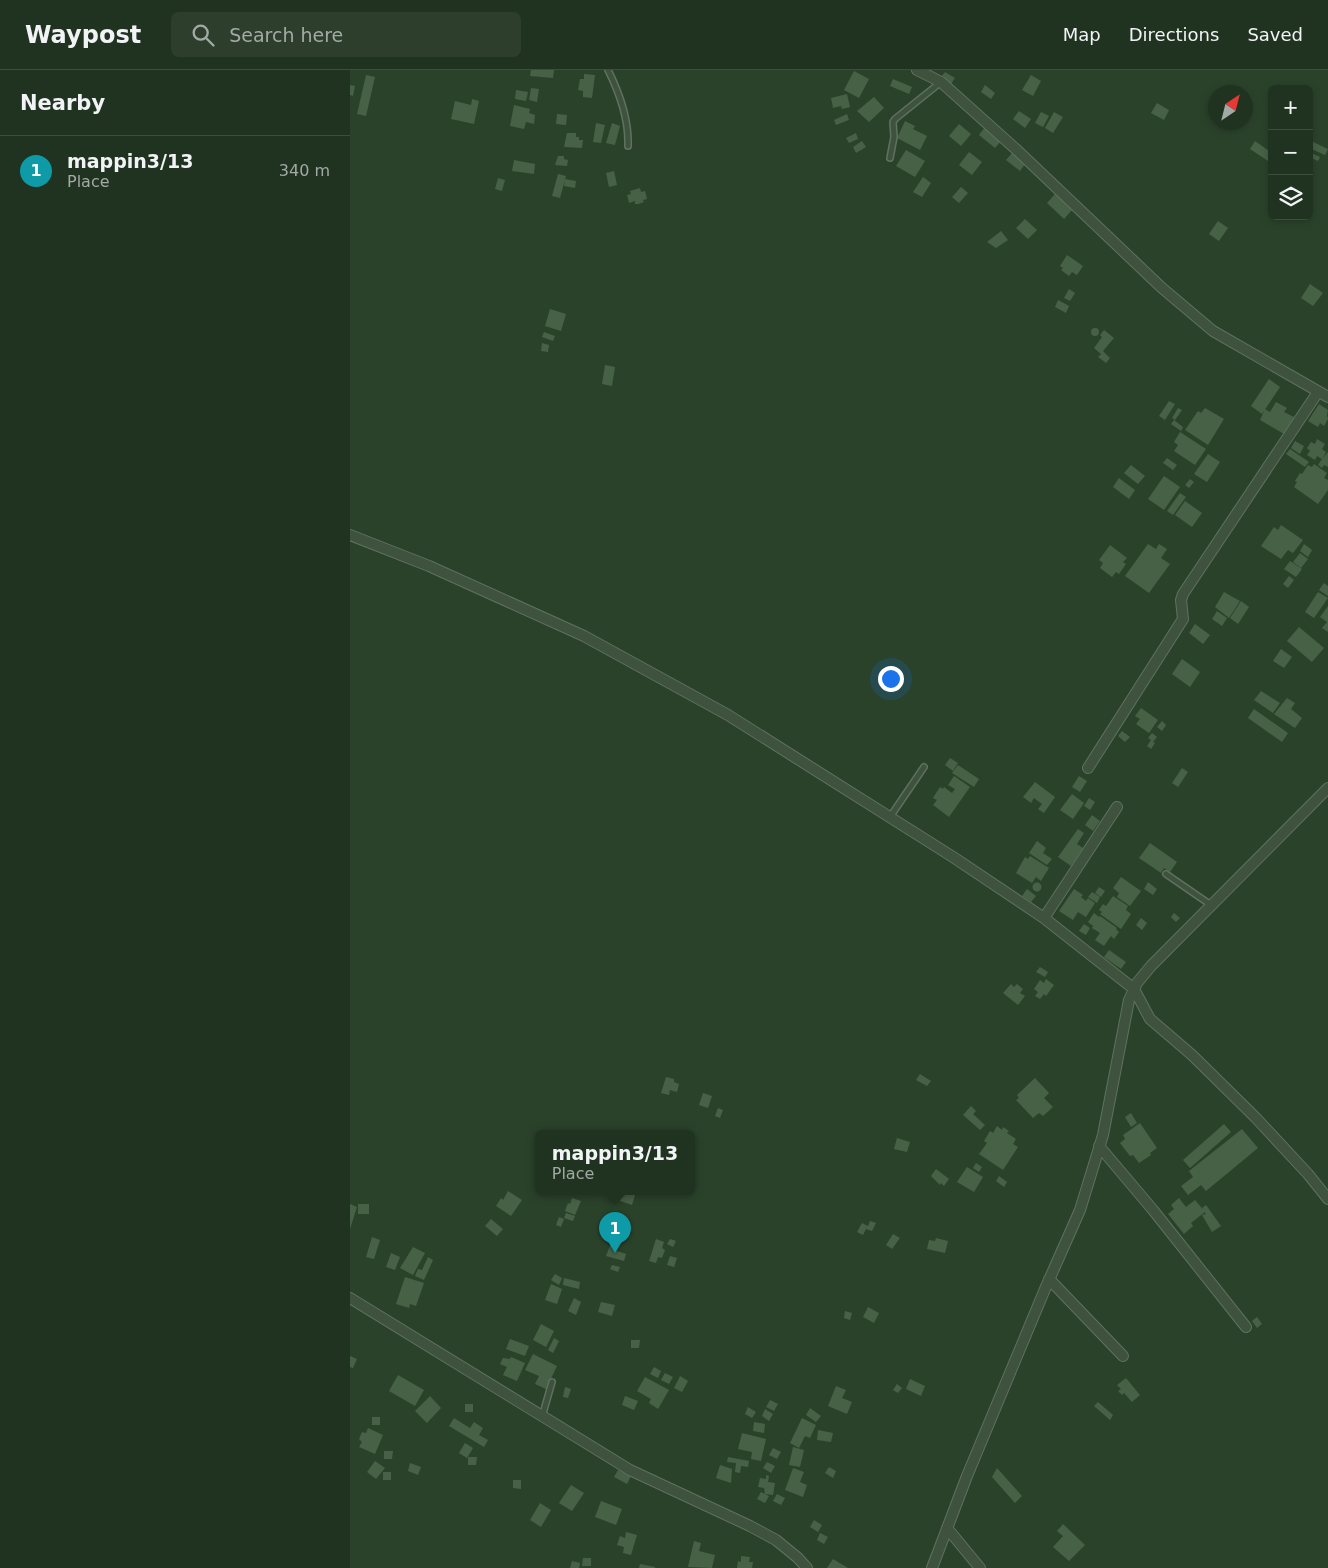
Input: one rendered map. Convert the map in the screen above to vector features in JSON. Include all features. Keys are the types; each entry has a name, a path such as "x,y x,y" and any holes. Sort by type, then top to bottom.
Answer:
{"street":[{"path":"917,70 941,82 1018,151 1162,288 1213,331 1328,397"},
{"path":"1088,768 1183,619 1181,600 1183,594 1318,392"},
{"path":"350,535 429,566 584,636 728,715 962,862 1044,918 1134,989 1150,1019 1192,1055 1256,1118 1308,1174 1328,1199"},
{"path":"932,1568 1049,1279 1080,1210 1100,1146 1129,1000 1137,983 1151,966 1328,788"},
{"path":"1044,918 1117,807"},
{"path":"1100,1146 1246,1327"},
{"path":"1049,1279 1123,1356"},
{"path":"350,1298 630,1470 776,1540 807,1568"},
{"path":"947,1528 980,1568"}],"lane":[{"path":"608,70 623,103 629,132 628,146"},
{"path":"890,158 894,137 893,122 895,119 941,82"},
{"path":"890,817 924,767"},
{"path":"1166,874 1211,905"},
{"path":"542,1417 552,1382"}],"building":[{"path":"531,70 554,70 553,78 530,76"},
{"path":"854,71 869,79 859,98 844,90"},
{"path":"945,72 955,78 951,84 941,77"},
{"path":"584,74 595,75 592,98 583,97 583,91 578,90 580,79 584,79"},
{"path":"366,75 375,77 366,116 357,114"},
{"path":"1031,75 1041,81 1033,96 1022,90"},
{"path":"893,79 912,87 909,94 890,86"},
{"path":"350,85 355,86 353,96 350,95"},
{"path":"985,85 995,93 991,99 981,92"},
{"path":"531,88 539,89 537,102 529,100"},
{"path":"516,90 528,92 526,101 515,99"},
{"path":"847,94 850,107 842,109 841,106 833,108 831,98"},
{"path":"874,97 884,108 869,122 857,111"},
{"path":"472,99 479,101 474,124 451,119 455,101 471,105"},
{"path":"1157,103 1169,110 1164,120 1151,113"},
{"path":"514,105 530,109 529,113 535,115 534,124 526,122 524,129 510,126"},
{"path":"1019,111 1031,119 1025,128 1013,119"},
{"path":"1041,112 1049,116 1043,127 1035,123"},
{"path":"1054,112 1063,117 1053,133 1045,128"},
{"path":"557,114 567,115 566,125 556,124"},
{"path":"847,114 849,120 836,125 834,120"},
{"path":"905,121 915,126 913,129 927,136 920,150 897,138"},
{"path":"596,123 605,125 601,143 593,142"},
{"path":"612,123 620,126 615,145 606,143"},
{"path":"959,124 971,134 961,146 949,136"},
{"path":"985,127 1002,140 995,148 979,135"},
{"path":"567,133 576,133 576,137 579,137 579,140 583,140 582,148 564,147"},
{"path":"856,133 858,139 849,143 846,138"},
{"path":"862,141 866,147 856,153 853,147"},
{"path":"1255,141 1268,150 1268,161 1250,149"},
{"path":"1313,142 1328,149 1325,155 1313,150"},
{"path":"906,150 925,161 915,177 896,166"},
{"path":"969,152 982,162 972,175 959,165"},
{"path":"1012,153 1025,164 1020,171 1006,160"},
{"path":"1313,154 1320,157 1318,161 1313,159"},
{"path":"558,156 564,156 564,159 568,160 567,166 555,165"},
{"path":"514,160 535,164 534,174 512,171"},
{"path":"614,171 617,185 609,187 606,173"},
{"path":"558,174 566,176 560,198 552,196"},
{"path":"923,177 931,183 922,197 913,192"},
{"path":"498,178 505,180 502,191 495,189"},
{"path":"565,179 576,181 575,188 564,186"},
{"path":"961,187 968,193 959,203 952,197"},
{"path":"640,188 641,192 645,191 647,199 638,204 635,204 635,201 629,203 627,195 631,194 630,191"},
{"path":"1055,194 1072,210 1064,219 1047,203"},
{"path":"1025,219 1037,230 1028,239 1016,228"},
{"path":"1218,221 1228,228 1219,241 1209,234"},
{"path":"1001,231 1008,240 996,248 987,242"},
{"path":"1067,255 1083,266 1077,275 1072,272 1069,276 1061,270 1063,268 1060,266"},
{"path":"1310,284 1323,293 1313,306 1301,298"},
{"path":"1069,289 1075,293 1070,301 1064,298"},
{"path":"1058,300 1069,306 1066,313 1055,307"},
{"path":"550,309 566,314 561,331 545,326"},
{"path":"1095,328 1099,332 1095,336 1091,332"},
{"path":"1104,330 1114,338 1103,351 1110,358 1106,363 1098,357 1101,354 1094,348 1102,337 1100,335"},
{"path":"544,332 555,336 553,341 542,337"},
{"path":"542,343 549,345 548,352 541,351"},
{"path":"605,365 615,367 612,386 602,384"},
{"path":"1269,379 1280,387 1262,414 1251,406"},
{"path":"1169,401 1175,404 1165,420 1159,416"},
{"path":"1276,402 1287,408 1284,412 1294,417 1284,434 1260,420 1265,409 1270,412"},
{"path":"1319,404 1328,410 1328,419 1324,426 1320,423 1318,427 1308,421"},
{"path":"1178,408 1182,410 1175,420 1172,418"},
{"path":"1205,408 1224,419 1208,445 1185,430 1198,411 1201,413"},
{"path":"1174,420 1183,427 1181,431 1171,424"},
{"path":"1180,432 1206,449 1195,465 1174,451 1178,445 1174,442"},
{"path":"1317,439 1325,444 1322,449 1326,452 1323,458 1328,452 1328,467 1324,465 1322,468 1318,465 1322,459 1317,456 1315,460 1307,455 1310,451 1307,448 1311,442 1315,444"},
{"path":"1295,441 1304,446 1300,454 1291,448"},
{"path":"1290,449 1309,462 1305,467 1286,454"},
{"path":"1208,454 1220,462 1207,482 1194,474"},
{"path":"1167,458 1177,465 1173,470 1163,463"},
{"path":"1314,464 1327,473 1324,478 1328,480 1328,490 1318,504 1294,487 1300,473 1302,474 1308,465 1312,467"},
{"path":"1131,465 1145,476 1138,484 1124,473"},
{"path":"1164,476 1180,487 1164,510 1148,499"},
{"path":"1119,478 1135,490 1129,499 1113,487"},
{"path":"1190,479 1194,482 1189,488 1185,485"},
{"path":"1180,493 1186,497 1173,515 1167,511"},
{"path":"1185,501 1202,513 1192,527 1175,515"},
{"path":"1281,525 1303,540 1293,553 1288,550 1281,559 1261,546 1274,527 1278,530"},
{"path":"1148,544 1156,549 1159,544 1167,549 1161,558 1170,564 1149,593 1125,576"},
{"path":"1304,544 1312,550 1308,557 1300,551"},
{"path":"1110,545 1127,558 1123,562 1126,564 1119,574 1116,572 1112,577 1100,568 1103,563 1099,560"},
{"path":"1300,553 1308,559 1301,568 1293,562"},
{"path":"1290,561 1302,569 1296,577 1284,569"},
{"path":"1289,576 1294,580 1288,588 1283,584"},
{"path":"1324,583 1328,586 1328,596 1319,590"},
{"path":"1224,592 1240,601 1229,618 1215,607"},
{"path":"1318,592 1328,598 1314,618 1305,612"},
{"path":"1241,601 1249,607 1238,624 1230,618"},
{"path":"1328,606 1328,632 1322,628 1327,622 1320,617"},
{"path":"1217,611 1227,618 1222,626 1212,619"},
{"path":"1195,624 1210,635 1203,644 1189,633"},
{"path":"1299,627 1324,648 1312,662 1287,641"},
{"path":"1281,649 1292,657 1284,668 1273,661"},
{"path":"1182,659 1200,672 1190,687 1172,674"},
{"path":"1261,691 1280,703 1273,713 1254,700"},
{"path":"1287,698 1295,703 1291,709 1302,718 1295,728 1274,714"},
{"path":"1141,708 1158,720 1149,733 1136,724 1140,719 1135,716"},
{"path":"1254,709 1288,733 1282,742 1248,718"},
{"path":"1162,721 1166,725 1162,731 1157,727"},
{"path":"1122,731 1130,737 1125,742 1118,736"},
{"path":"1152,733 1157,737 1151,749 1147,746 1151,740 1148,738"},
{"path":"950,758 958,763 953,771 945,765"},
{"path":"958,765 979,779 974,787 952,773"},
{"path":"1182,768 1188,772 1178,787 1172,783"},
{"path":"954,776 970,787 949,817 933,805 937,800 933,798 940,787 943,789 944,787 952,793 955,789 948,785"},
{"path":"1079,776 1087,781 1080,792 1072,787"},
{"path":"1035,782 1055,797 1044,813 1038,809 1042,804 1034,798 1031,803 1023,797"},
{"path":"1072,794 1084,803 1073,819 1060,810"},
{"path":"1089,798 1095,802 1090,810 1084,806"},
{"path":"1092,815 1100,821 1093,831 1085,825"},
{"path":"1078,829 1084,833 1077,844 1083,848 1071,866 1058,857"},
{"path":"1037,841 1046,848 1043,853 1052,859 1047,865 1029,853"},
{"path":"1150,843 1177,862 1170,872 1164,868 1161,873 1139,858"},
{"path":"1030,856 1049,868 1041,881 1036,877 1032,883 1016,873 1025,857 1028,859"},
{"path":"1121,877 1141,891 1130,906 1117,897 1119,893 1113,888"},
{"path":"1037,882 1042,887 1037,892 1032,887"},
{"path":"1148,882 1157,889 1153,895 1144,889"},
{"path":"1099,887 1105,891 1101,897 1095,893"},
{"path":"1027,889 1036,896 1031,902 1022,896"},
{"path":"1074,889 1083,895 1081,897 1086,901 1088,898 1095,903 1086,917 1078,912 1073,920 1059,911"},
{"path":"1092,892 1100,897 1097,903 1088,897"},
{"path":"1113,896 1128,906 1126,910 1131,914 1121,929 1100,914 1102,912 1099,910 1103,904 1106,906"},
{"path":"1094,913 1117,928 1119,932 1114,939 1111,936 1104,946 1095,940 1100,933 1092,928 1093,926 1088,922"},
{"path":"1174,913 1180,918 1176,922 1171,917"},
{"path":"1141,918 1147,923 1142,930 1136,925"},
{"path":"1084,924 1090,928 1086,935 1079,931"},
{"path":"1109,950 1126,962 1121,969 1104,957"},
{"path":"1040,967 1048,972 1045,977 1036,972"},
{"path":"1046,979 1054,985 1046,996 1044,994 1040,999 1035,996 1038,992 1034,989 1040,980 1044,983"},
{"path":"1011,984 1014,987 1017,984 1023,989 1020,993 1025,996 1018,1005 1003,993"},
{"path":"920,1074 931,1081 927,1086 916,1080"},
{"path":"666,1077 674,1079 674,1082 679,1084 677,1092 670,1090 669,1095 661,1093"},
{"path":"1035,1078 1049,1093 1044,1098 1053,1107 1043,1116 1039,1113 1033,1118 1016,1100 1019,1098 1017,1095"},
{"path":"703,1093 712,1096 708,1108 699,1105"},
{"path":"971,1106 976,1111 973,1114 985,1125 980,1130 963,1115"},
{"path":"718,1108 723,1110 720,1118 715,1116"},
{"path":"1131,1113 1137,1123 1131,1127 1125,1117"},
{"path":"1140,1123 1157,1148 1150,1153 1151,1155 1139,1163 1133,1155 1130,1156 1120,1143 1125,1139 1123,1135"},
{"path":"1224,1124 1231,1132 1190,1168 1183,1160"},
{"path":"997,1126 1002,1130 1003,1127 1009,1131 1007,1133 1016,1139 1013,1144 1018,1147 1003,1170 979,1154 987,1143 984,1141 990,1131 993,1133"},
{"path":"1242,1129 1258,1148 1206,1191 1201,1185 1188,1195 1181,1186 1193,1177 1189,1171"},
{"path":"897,1138 910,1142 907,1152 894,1149"},
{"path":"976,1163 982,1167 979,1172 973,1168"},
{"path":"967,1167 983,1177 974,1192 957,1182"},
{"path":"936,1169 949,1179 944,1186 941,1183 940,1185 931,1176"},
{"path":"999,1176 1007,1182 1004,1187 996,1181"},
{"path":"508,1191 522,1200 511,1216 496,1206 501,1198 503,1200"},
{"path":"622,1195 635,1195 632,1205 620,1201"},
{"path":"572,1198 581,1201 575,1215 565,1211"},
{"path":"1179,1198 1186,1207 1195,1200 1205,1212 1191,1223 1193,1226 1184,1234 1168,1214 1174,1209 1171,1205"},
{"path":"350,1204 357,1207 350,1229"},
{"path":"358,1204 369,1204 369,1214 358,1214"},
{"path":"1206,1205 1221,1226 1212,1232 1202,1215 1206,1214 1202,1208"},
{"path":"566,1213 575,1216 573,1221 564,1218"},
{"path":"559,1217 564,1219 561,1227 556,1225"},
{"path":"491,1219 503,1229 497,1236 485,1226"},
{"path":"870,1221 876,1223 872,1231 866,1229 863,1235 857,1232 862,1223 868,1226"},
{"path":"893,1234 900,1238 892,1249 886,1245"},
{"path":"372,1237 380,1240 374,1259 366,1257"},
{"path":"936,1238 948,1241 945,1253 927,1249 929,1240 935,1241"},
{"path":"656,1239 664,1242 662,1248 665,1250 662,1258 658,1257 656,1263 649,1261"},
{"path":"670,1239 676,1241 673,1247 667,1244"},
{"path":"611,1243 619,1246 617,1251 626,1254 624,1261 606,1256"},
{"path":"413,1247 425,1253 413,1275 400,1268"},
{"path":"391,1253 400,1257 395,1270 386,1267"},
{"path":"670,1256 677,1258 674,1267 667,1265"},
{"path":"428,1257 433,1260 424,1280 415,1276 418,1269 422,1270"},
{"path":"612,1265 620,1267 618,1272 610,1269"},
{"path":"555,1274 562,1278 559,1285 551,1280"},
{"path":"405,1277 424,1283 416,1306 410,1304 409,1308 396,1304"},
{"path":"564,1278 580,1282 579,1289 563,1285"},
{"path":"551,1284 562,1289 557,1304 545,1300"},
{"path":"574,1298 581,1302 576,1315 568,1311"},
{"path":"601,1302 615,1305 612,1316 598,1312"},
{"path":"868,1307 879,1313 874,1323 863,1317"},
{"path":"845,1311 852,1313 850,1320 844,1318"},
{"path":"1257,1317 1262,1324 1257,1328 1252,1321"},
{"path":"541,1324 554,1331 546,1347 533,1340"},
{"path":"554,1338 559,1341 553,1353 548,1350"},
{"path":"510,1339 529,1346 525,1356 506,1349"},
{"path":"631,1340 640,1340 639,1348 631,1348"},
{"path":"533,1354 557,1366 546,1389 535,1384 539,1376 525,1370"},
{"path":"350,1356 357,1359 353,1368 350,1367"},
{"path":"511,1357 525,1363 517,1381 503,1375 507,1367 500,1364 503,1358 510,1359"},
{"path":"654,1367 661,1371 658,1378 650,1374"},
{"path":"665,1373 673,1377 669,1384 661,1380"},
{"path":"398,1375 424,1390 415,1406 389,1391"},
{"path":"680,1376 688,1381 682,1392 674,1388"},
{"path":"645,1377 669,1390 658,1409 649,1403 651,1399 637,1391"},
{"path":"1126,1378 1140,1395 1132,1402 1124,1393 1122,1395 1118,1391 1121,1389 1117,1385"},
{"path":"910,1379 925,1386 921,1396 906,1389"},
{"path":"897,1384 902,1388 898,1393 893,1390"},
{"path":"836,1386 846,1390 842,1398 852,1402 847,1414 828,1406"},
{"path":"565,1387 571,1389 568,1398 563,1397"},
{"path":"430,1396 441,1408 427,1423 415,1411"},
{"path":"625,1396 638,1401 634,1410 622,1405"},
{"path":"770,1400 778,1404 774,1411 766,1407"},
{"path":"1098,1402 1113,1415 1110,1420 1094,1406"},
{"path":"465,1404 473,1404 473,1412 465,1412"},
{"path":"748,1407 756,1412 752,1418 745,1414"},
{"path":"810,1408 821,1416 816,1422 806,1415"},
{"path":"765,1409 773,1414 769,1421 762,1416"},
{"path":"372,1417 380,1417 380,1425 372,1425"},
{"path":"454,1418 470,1428 474,1422 483,1428 479,1435 488,1440 484,1447 449,1426"},
{"path":"802,1418 816,1425 810,1438 805,1436 799,1448 790,1443"},
{"path":"754,1422 765,1424 764,1433 753,1431"},
{"path":"368,1428 383,1435 375,1454 359,1447 362,1442 359,1439 362,1432 366,1433"},
{"path":"818,1430 833,1433 831,1442 817,1440"},
{"path":"742,1433 766,1439 761,1461 751,1459 752,1452 738,1449"},
{"path":"465,1443 473,1448 467,1458 459,1453"},
{"path":"793,1447 804,1450 800,1467 789,1465"},
{"path":"773,1448 781,1452 777,1459 769,1455"},
{"path":"384,1451 393,1451 392,1459 384,1459"},
{"path":"468,1457 477,1457 476,1465 468,1465"},
{"path":"728,1457 749,1461 748,1467 741,1466 740,1473 735,1472 736,1463 727,1462"},
{"path":"375,1461 385,1468 376,1479 367,1472"},
{"path":"767,1462 775,1466 771,1473 763,1468"},
{"path":"410,1463 421,1467 418,1475 408,1471"},
{"path":"720,1465 732,1469 731,1483 716,1478"},
{"path":"829,1467 836,1471 833,1478 825,1473"},
{"path":"793,1468 804,1472 800,1482 807,1485 803,1497 785,1490"},
{"path":"997,1468 1022,1496 1015,1503 992,1477"},
{"path":"618,1470 631,1476 627,1484 614,1477"},
{"path":"383,1472 391,1472 391,1480 383,1480"},
{"path":"766,1475 769,1476 768,1482 775,1483 773,1495 765,1494 764,1488 758,1487 760,1478 766,1479"},
{"path":"513,1480 521,1480 521,1489 513,1488"},
{"path":"571,1485 584,1493 572,1511 559,1503"},
{"path":"761,1492 769,1496 765,1503 757,1499"},
{"path":"777,1494 785,1498 781,1505 773,1501"},
{"path":"601,1501 622,1509 616,1525 595,1517"},
{"path":"540,1503 551,1510 541,1527 530,1520"},
{"path":"814,1520 822,1525 818,1532 810,1527"},
{"path":"1063,1524 1085,1545 1069,1561 1053,1547 1063,1536 1057,1531"},
{"path":"626,1532 637,1535 631,1555 623,1553 624,1547 617,1545 620,1536 625,1538"},
{"path":"820,1533 828,1537 824,1544 817,1540"},
{"path":"694,1541 701,1543 699,1551 715,1555 712,1568 688,1567"},
{"path":"741,1556 750,1557 749,1562 753,1562 752,1568 737,1568 738,1561 741,1562"},
{"path":"583,1558 591,1558 591,1566 582,1566"},
{"path":"833,1559 848,1568 827,1568"},
{"path":"572,1561 580,1563 579,1568 570,1568"},
{"path":"640,1564 655,1567 655,1568 639,1568"}],"place":[{"name":"mappin3/13","path":"615,1253"}]}
